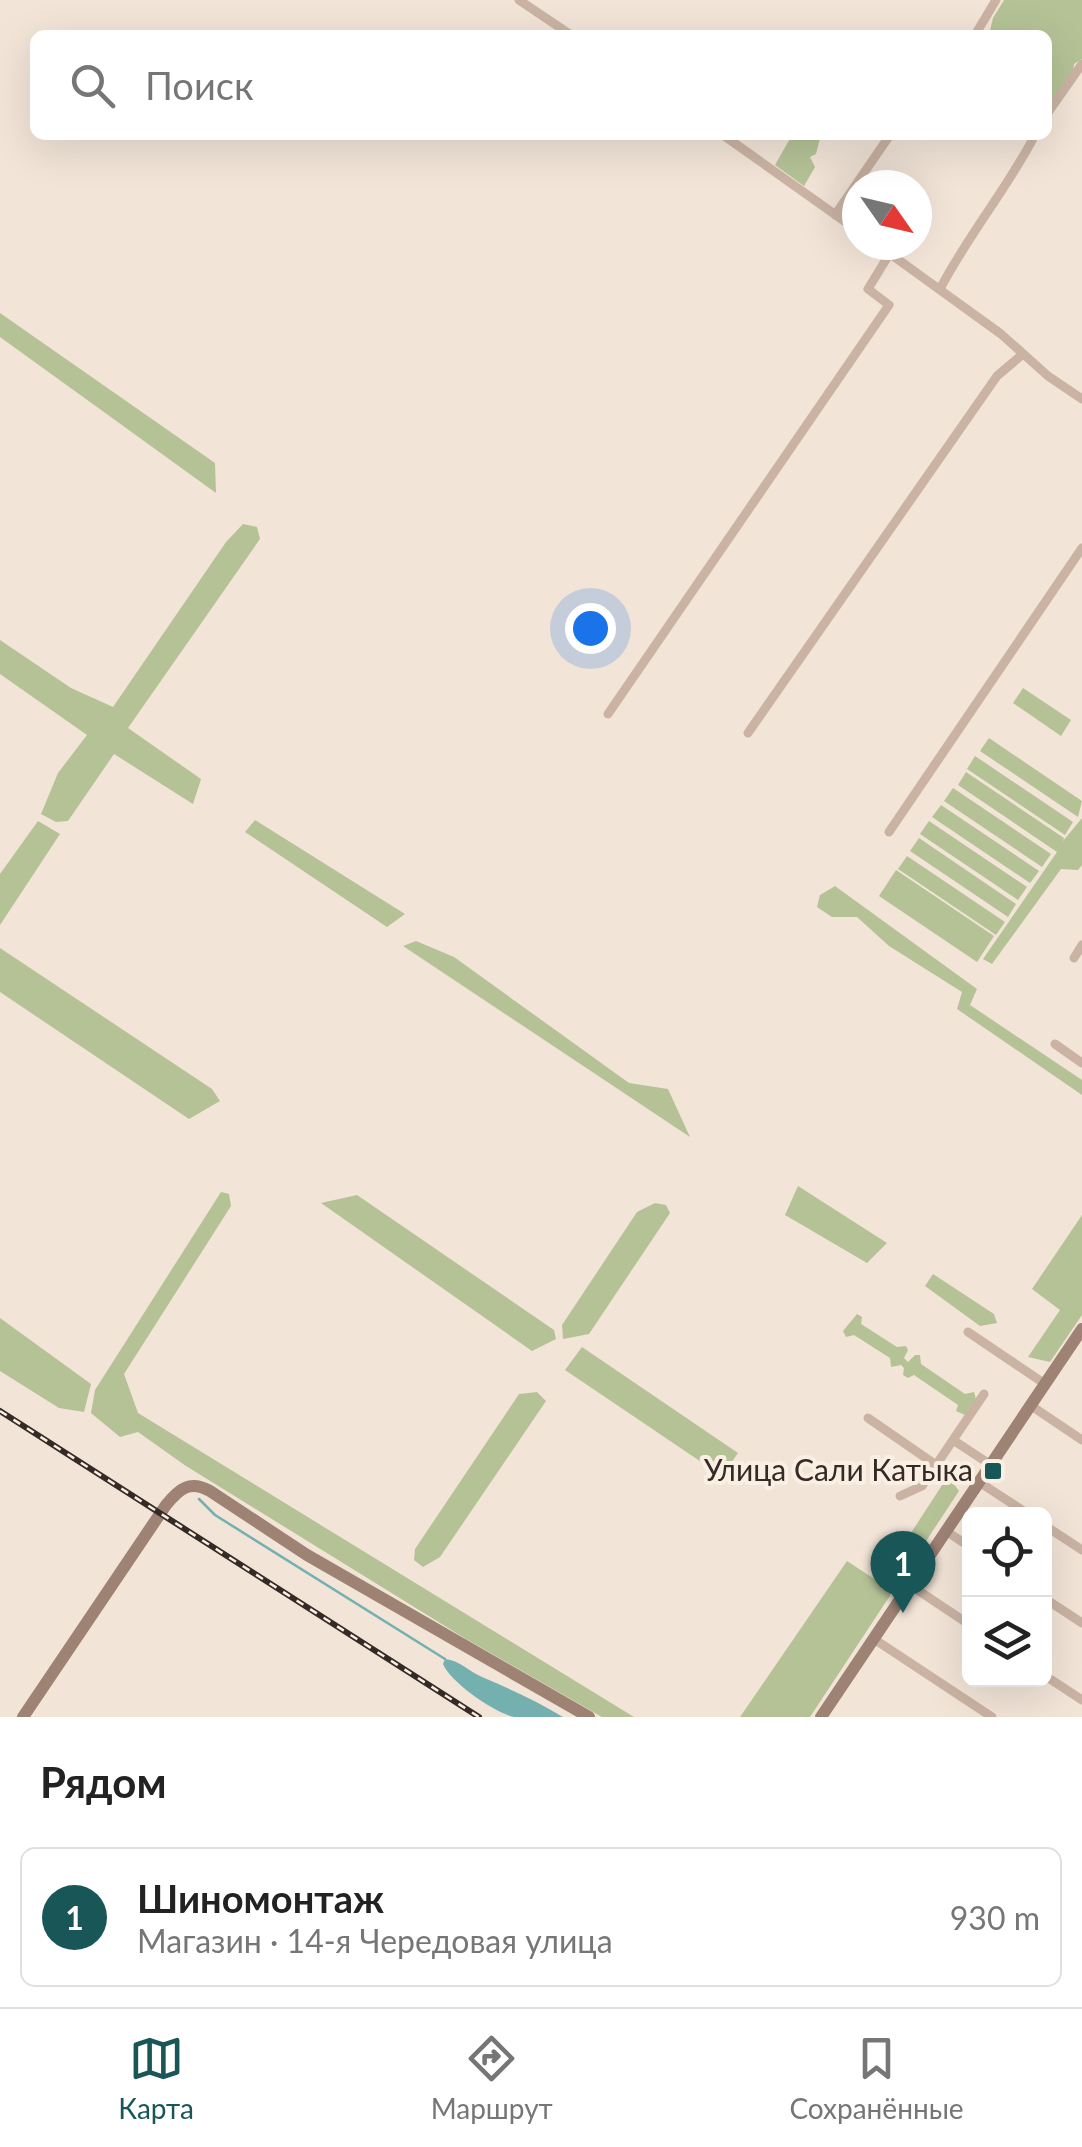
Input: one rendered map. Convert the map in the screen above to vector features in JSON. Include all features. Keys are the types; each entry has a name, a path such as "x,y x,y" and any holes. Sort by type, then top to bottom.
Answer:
{"main road":[{"path":"821,1717 1082,1328"},
{"path":"24,1717 176,1487 193,1484 307,1555 589,1717"}],"street":[{"path":"518,0 563,30"},
{"path":"978,30 996,0"},
{"path":"1052,107 1082,64"},
{"path":"729,140 842,220"},
{"path":"835,215 887,140"},
{"path":"940,289 1032,140"},
{"path":"608,714 888,304 868,289 886,260"},
{"path":"899,260 1082,399"},
{"path":"748,733 996,376 1023,354"},
{"path":"888,832 1082,548"},
{"path":"1074,958 1082,945"},
{"path":"1055,1044 1082,1063"},
{"path":"968,1332 1044,1384"},
{"path":"900,1496 922,1486 984,1394"},
{"path":"1030,1406 1082,1440"},
{"path":"868,1418 936,1465"},
{"path":"953,1440 990,1465"},
{"path":"979,1482 1017,1507"},
{"path":"1052,1530 1082,1550"},
{"path":"946,1531 962,1542"},
{"path":"910,1585 962,1620"},
{"path":"1052,1603 1082,1623"},
{"path":"874,1639 992,1717"},
{"path":"1052,1680 1082,1700"}],"green space":[{"path":"1004,0 1082,0 1082,59 1074,64 1073,73 1052,99 1052,30 990,30"},
{"path":"789,140 820,140 816,154 810,157 815,167 804,186 775,165"},
{"path":"0,313 215,463 216,493 0,337"},
{"path":"243,524 257,527 260,539 128,728 201,779 193,804 114,754 68,821 56,822 41,814 58,773 87,735 0,674 0,640 71,688 113,707 226,542"},
{"path":"1023,688 1071,720 1061,736 1013,703"},
{"path":"989,738 1082,801 1078,817 980,751"},
{"path":"975,756 1073,822 1065,835 967,769"},
{"path":"966,772 1064,838 1063,841 1082,818 1082,865 1078,870 1061,869 992,964 983,959 1057,852 958,785"},
{"path":"953,788 1051,854 1042,867 944,801"},
{"path":"941,805 1039,871 1030,883 932,817"},
{"path":"255,820 405,914 387,927 245,832"},
{"path":"38,821 60,834 0,925 0,874"},
{"path":"929,821 1027,887 1018,900 920,834"},
{"path":"919,838 1016,904 1008,917 910,851"},
{"path":"907,856 1005,922 996,935 898,869"},
{"path":"896,870 994,936 977,962 879,896"},
{"path":"835,886 977,989 970,1005 1082,1080 1082,1095 957,1009 962,992 889,946 857,917 832,917 817,907 820,895"},
{"path":"416,941 454,957 629,1083 668,1089 690,1137 403,946"},
{"path":"0,948 212,1089 220,1101 189,1119 0,992"},
{"path":"798,1186 887,1243 867,1263 785,1215"},
{"path":"221,1192 229,1194 231,1206 124,1374 138,1413 634,1717 602,1717 466,1639 186,1466 138,1432 120,1437 91,1413 95,1390"},
{"path":"357,1195 554,1330 556,1339 532,1351 321,1203"},
{"path":"655,1203 666,1205 670,1213 589,1334 563,1339 562,1325 637,1212"},
{"path":"1082,1215 1082,1315 1050,1362 1028,1357 1060,1310 1032,1289"},
{"path":"933,1274 994,1314 997,1323 980,1326 925,1286"},
{"path":"857,1314 862,1317 861,1324 897,1347 906,1346 904,1358 908,1362 920,1355 921,1364 965,1394 974,1392 976,1399 965,1415 956,1411 958,1405 914,1375 903,1375 901,1365 891,1367 890,1358 854,1335 846,1337 843,1331"},
{"path":"0,1318 91,1384 84,1412 59,1408 0,1371"},
{"path":"582,1347 738,1453 722,1476 565,1370"},
{"path":"537,1392 546,1401 440,1557 423,1567 414,1560 415,1549 519,1394"},
{"path":"948,1476 959,1491 810,1717 740,1717 847,1561 879,1582"}],"water":[{"path":"445,1659 563,1717 514,1717 496,1710 454,1679 443,1664"}],"waterway":[{"path":"199,1499 215,1515 445,1659"}],"railway":[{"path":"0,1411 479,1717"}],"place":[{"name":"Улица Сали Катыка","path":"993,1471"},
{"name":"Шиномонтаж","path":"903,1613"}]}
